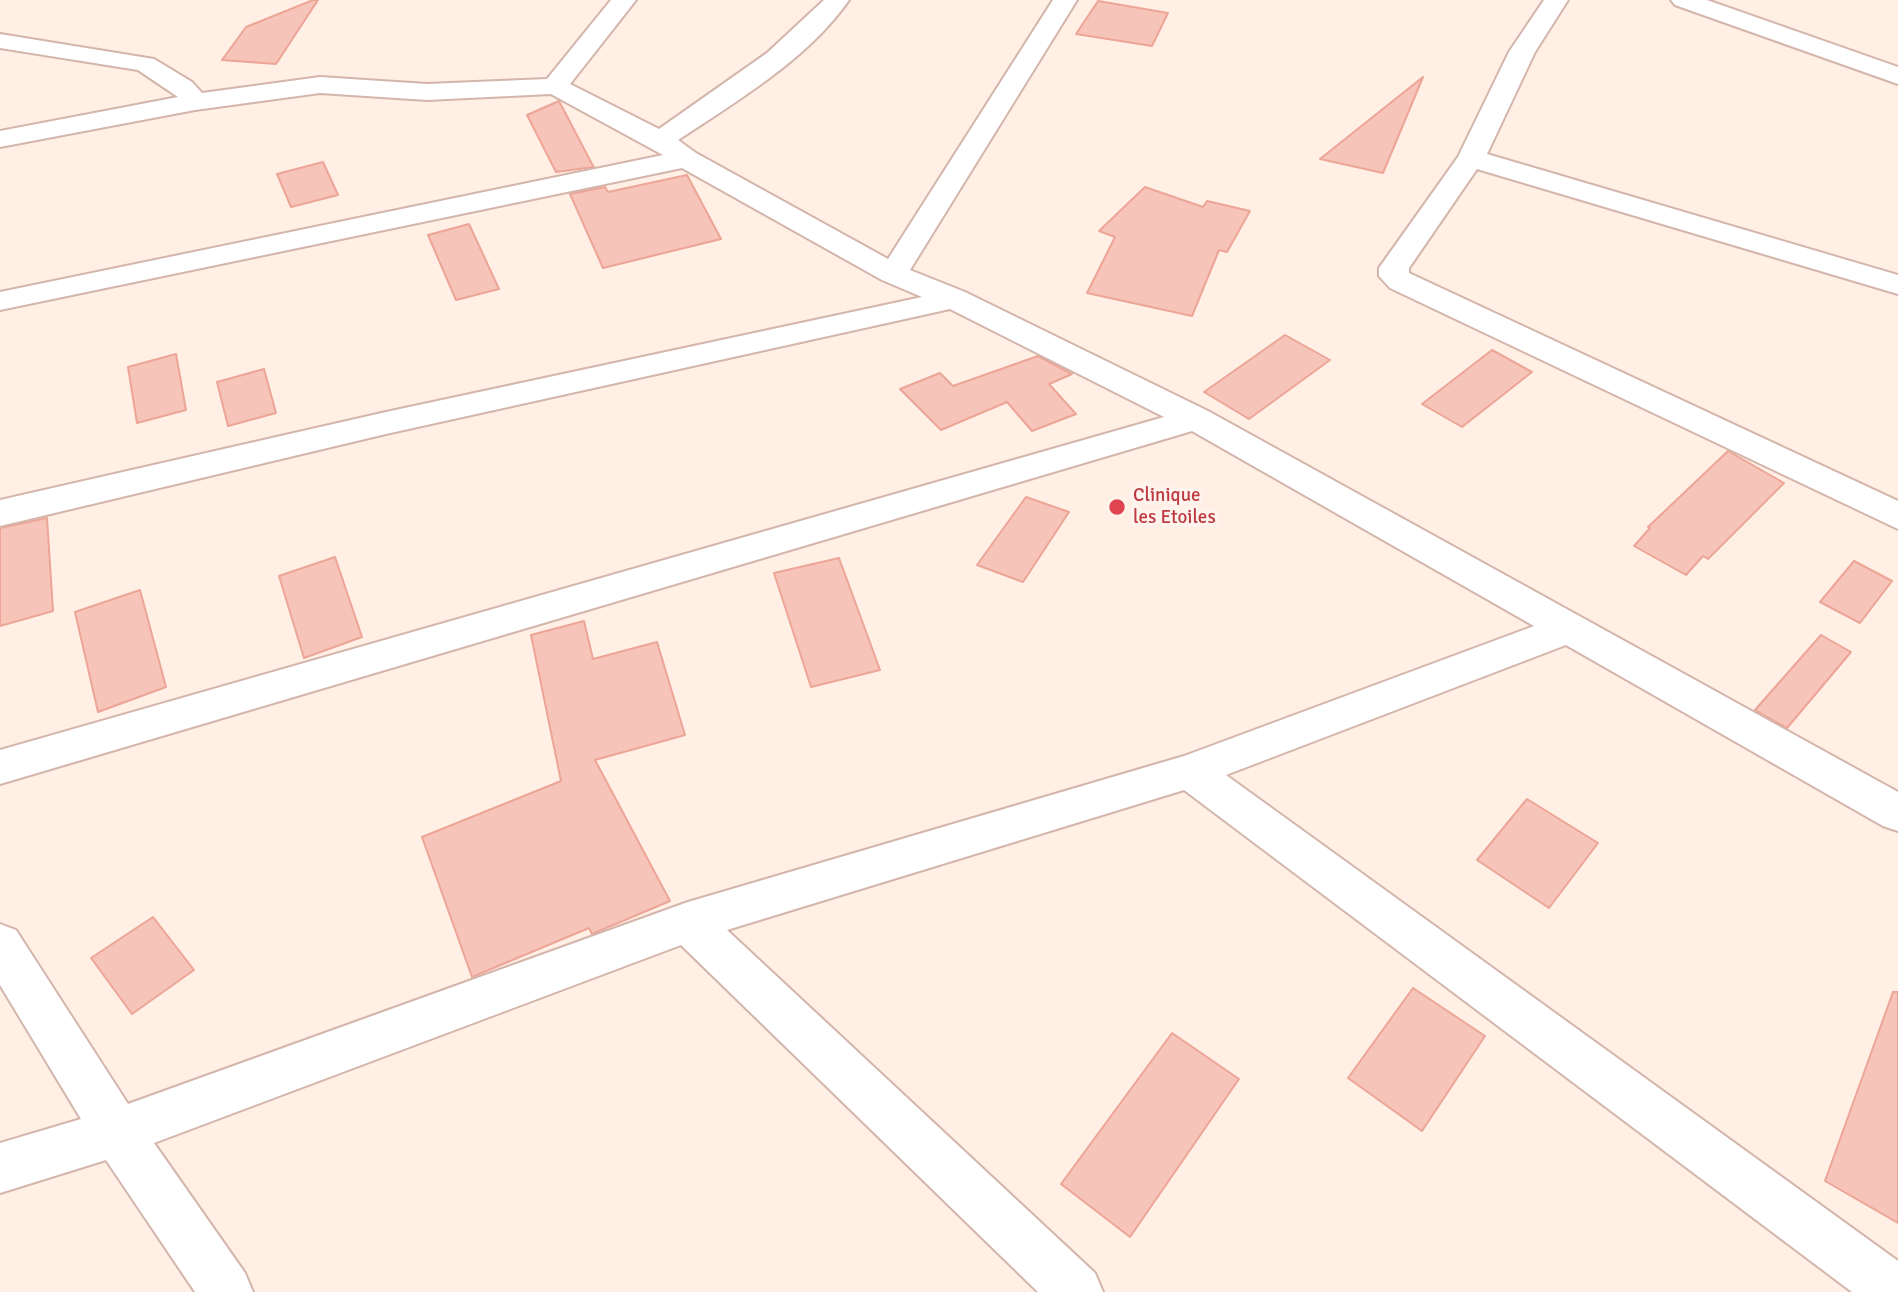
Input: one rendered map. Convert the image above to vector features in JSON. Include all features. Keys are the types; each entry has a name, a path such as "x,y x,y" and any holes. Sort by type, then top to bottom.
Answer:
{"street":[{"path":"555,86 624,0"},
{"path":"660,140 787,49 816,25 836,0"},
{"path":"892,274 1065,0"},
{"path":"1556,0 1522,52 1471,158 1394,268 1394,276 1898,516"},
{"path":"1684,0 1807,41 1898,76"},
{"path":"0,41 145,64 173,80 195,102"},
{"path":"0,139 195,102 320,85 426,92 555,86 660,140 686,159 892,274 954,299 1196,419 1898,813"},
{"path":"1471,158 1898,285"},
{"path":"0,301 686,159"},
{"path":"0,513 386,423 954,299"},
{"path":"0,767 1196,419"},
{"path":"0,1168 117,1132 688,922 1189,771 1570,628"},
{"path":"1189,771 1896,1292"},
{"path":"688,922 1076,1292"},
{"path":"0,944 117,1132 226,1292"}],"building":[{"path":"318,0 276,64 222,60 246,27"},
{"path":"1098,1 1168,13 1152,46 1076,34"},
{"path":"1423,77 1383,173 1320,159"},
{"path":"559,101 594,167 556,172 527,115"},
{"path":"323,162 338,195 291,207 277,174"},
{"path":"687,175 721,239 603,268 570,194 605,187 608,192"},
{"path":"1145,187 1203,207 1207,201 1250,211 1227,252 1219,250 1192,316 1087,293 1115,237 1099,231"},
{"path":"469,224 499,289 456,300 428,235"},
{"path":"1285,335 1330,360 1249,419 1204,392"},
{"path":"1492,350 1532,372 1462,427 1422,404"},
{"path":"176,354 186,410 137,423 128,367"},
{"path":"1038,356 1072,374 1049,384 1076,414 1032,431 1007,402 941,430 900,389 940,373 953,386"},
{"path":"264,369 276,413 228,426 217,382"},
{"path":"1728,451 1784,483 1708,559 1703,556 1686,575 1634,546 1650,528 1648,527"},
{"path":"1026,497 1069,512 1023,582 977,565"},
{"path":"47,518 53,611 0,626 0,528"},
{"path":"335,557 362,637 304,658 279,576"},
{"path":"839,558 880,670 811,687 774,573"},
{"path":"1854,561 1892,581 1860,623 1820,602"},
{"path":"140,590 166,687 98,712 75,612"},
{"path":"584,621 593,659 657,642 685,735 595,760 670,901 592,934 589,928 472,977 422,837 561,781 531,635"},
{"path":"1821,635 1851,652 1787,728 1755,710"},
{"path":"1527,799 1598,843 1549,908 1477,860"},
{"path":"153,917 194,970 132,1014 91,958"},
{"path":"1413,988 1485,1036 1422,1131 1348,1078"},
{"path":"1893,992 1898,992 1898,1223 1825,1181"},
{"path":"1172,1033 1239,1079 1130,1237 1061,1184"}],"place":[{"name":"Clinique les Etoiles","path":"1117,507"}]}
